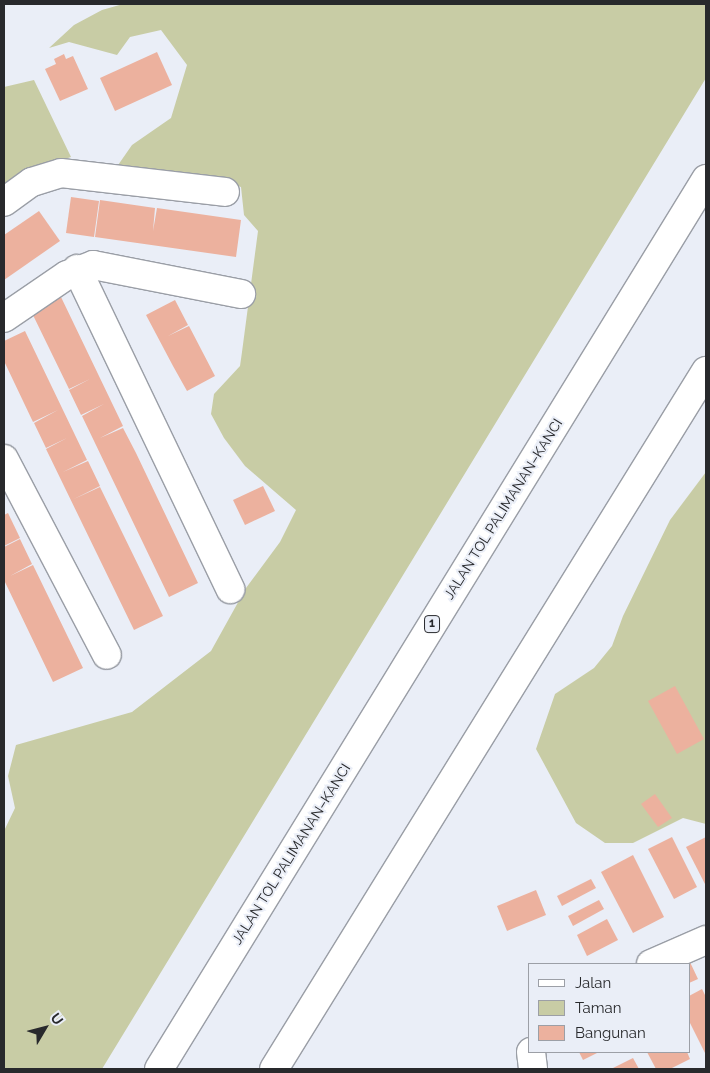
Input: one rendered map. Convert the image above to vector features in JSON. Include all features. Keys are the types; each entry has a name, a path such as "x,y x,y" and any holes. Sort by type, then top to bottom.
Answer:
{"main road":[{"path":"4,202 32,182 61,173 225,192"},
{"name":"JALAN TOL PALIMANAN–KANCI","path":"158,1069 703,191"},
{"path":"4,318 77,269 93,265 113,267 241,294"},
{"path":"77,269 230,589"},
{"path":"274,1069 706,371"},
{"path":"4,459 107,655"},
{"path":"653,963 706,940"},
{"path":"530,1053 534,1069"}],"green space":[{"path":"123,4 706,4 706,78 102,1069 4,1069 4,831 15,808 8,776 16,745 132,712 211,651 246,588 280,542 296,510 245,466 224,438 211,414 214,394 240,366 258,231 244,215 241,187 208,178 116,168 132,145 171,118 187,65 161,30 130,37 117,55 69,42 49,48 74,25 102,10"},
{"path":"34,80 71,157 38,168 4,193 4,87"},
{"path":"706,472 706,824 683,818 633,843 605,843 576,823 536,749 555,694 594,668 612,646 623,616 670,520"}],"building":[{"path":"157,52 172,85 115,111 100,78"},
{"path":"64,54 66,59 73,56 88,89 60,101 45,69 56,64 54,59"},
{"path":"71,197 99,201 94,237 66,233"},
{"path":"100,200 155,208 153,231 157,208 241,220 236,257 95,237"},
{"path":"39,211 60,241 4,280 4,235"},
{"path":"61,297 123,426 100,438 123,428 198,583 169,597 82,416 104,404 81,415 69,390 90,379 69,389 31,311"},
{"path":"175,300 188,325 168,336 189,326 215,376 187,391 146,315"},
{"path":"25,331 87,460 63,472 88,461 100,486 74,499 100,487 163,616 134,630 46,449 67,438 46,448 34,423 58,410 33,422 4,361 4,341"},
{"path":"263,486 275,511 245,525 233,500"},
{"path":"8,513 20,538 4,546 4,515"},
{"path":"20,539 32,564 10,576 33,565 83,668 53,682 4,580 4,547"},
{"path":"675,686 704,739 677,754 648,701"},
{"path":"655,794 672,818 658,827 641,804"},
{"path":"672,837 697,887 674,899 648,849"},
{"path":"706,837 706,886 686,847"},
{"path":"633,855 664,917 633,933 601,872"},
{"path":"591,879 596,888 562,906 557,896"},
{"path":"536,890 546,915 507,931 497,906"},
{"path":"599,900 604,909 573,926 568,916"},
{"path":"607,919 618,940 587,956 577,935"},
{"path":"689,960 698,979 690,983 690,963 684,963"},
{"path":"702,989 706,997 706,1055 690,1023 690,995"},
{"path":"580,1053 597,1053 583,1060"},
{"path":"648,1053 687,1053 690,1059 670,1069 656,1069"},
{"path":"633,1058 639,1069 611,1069"}]}
